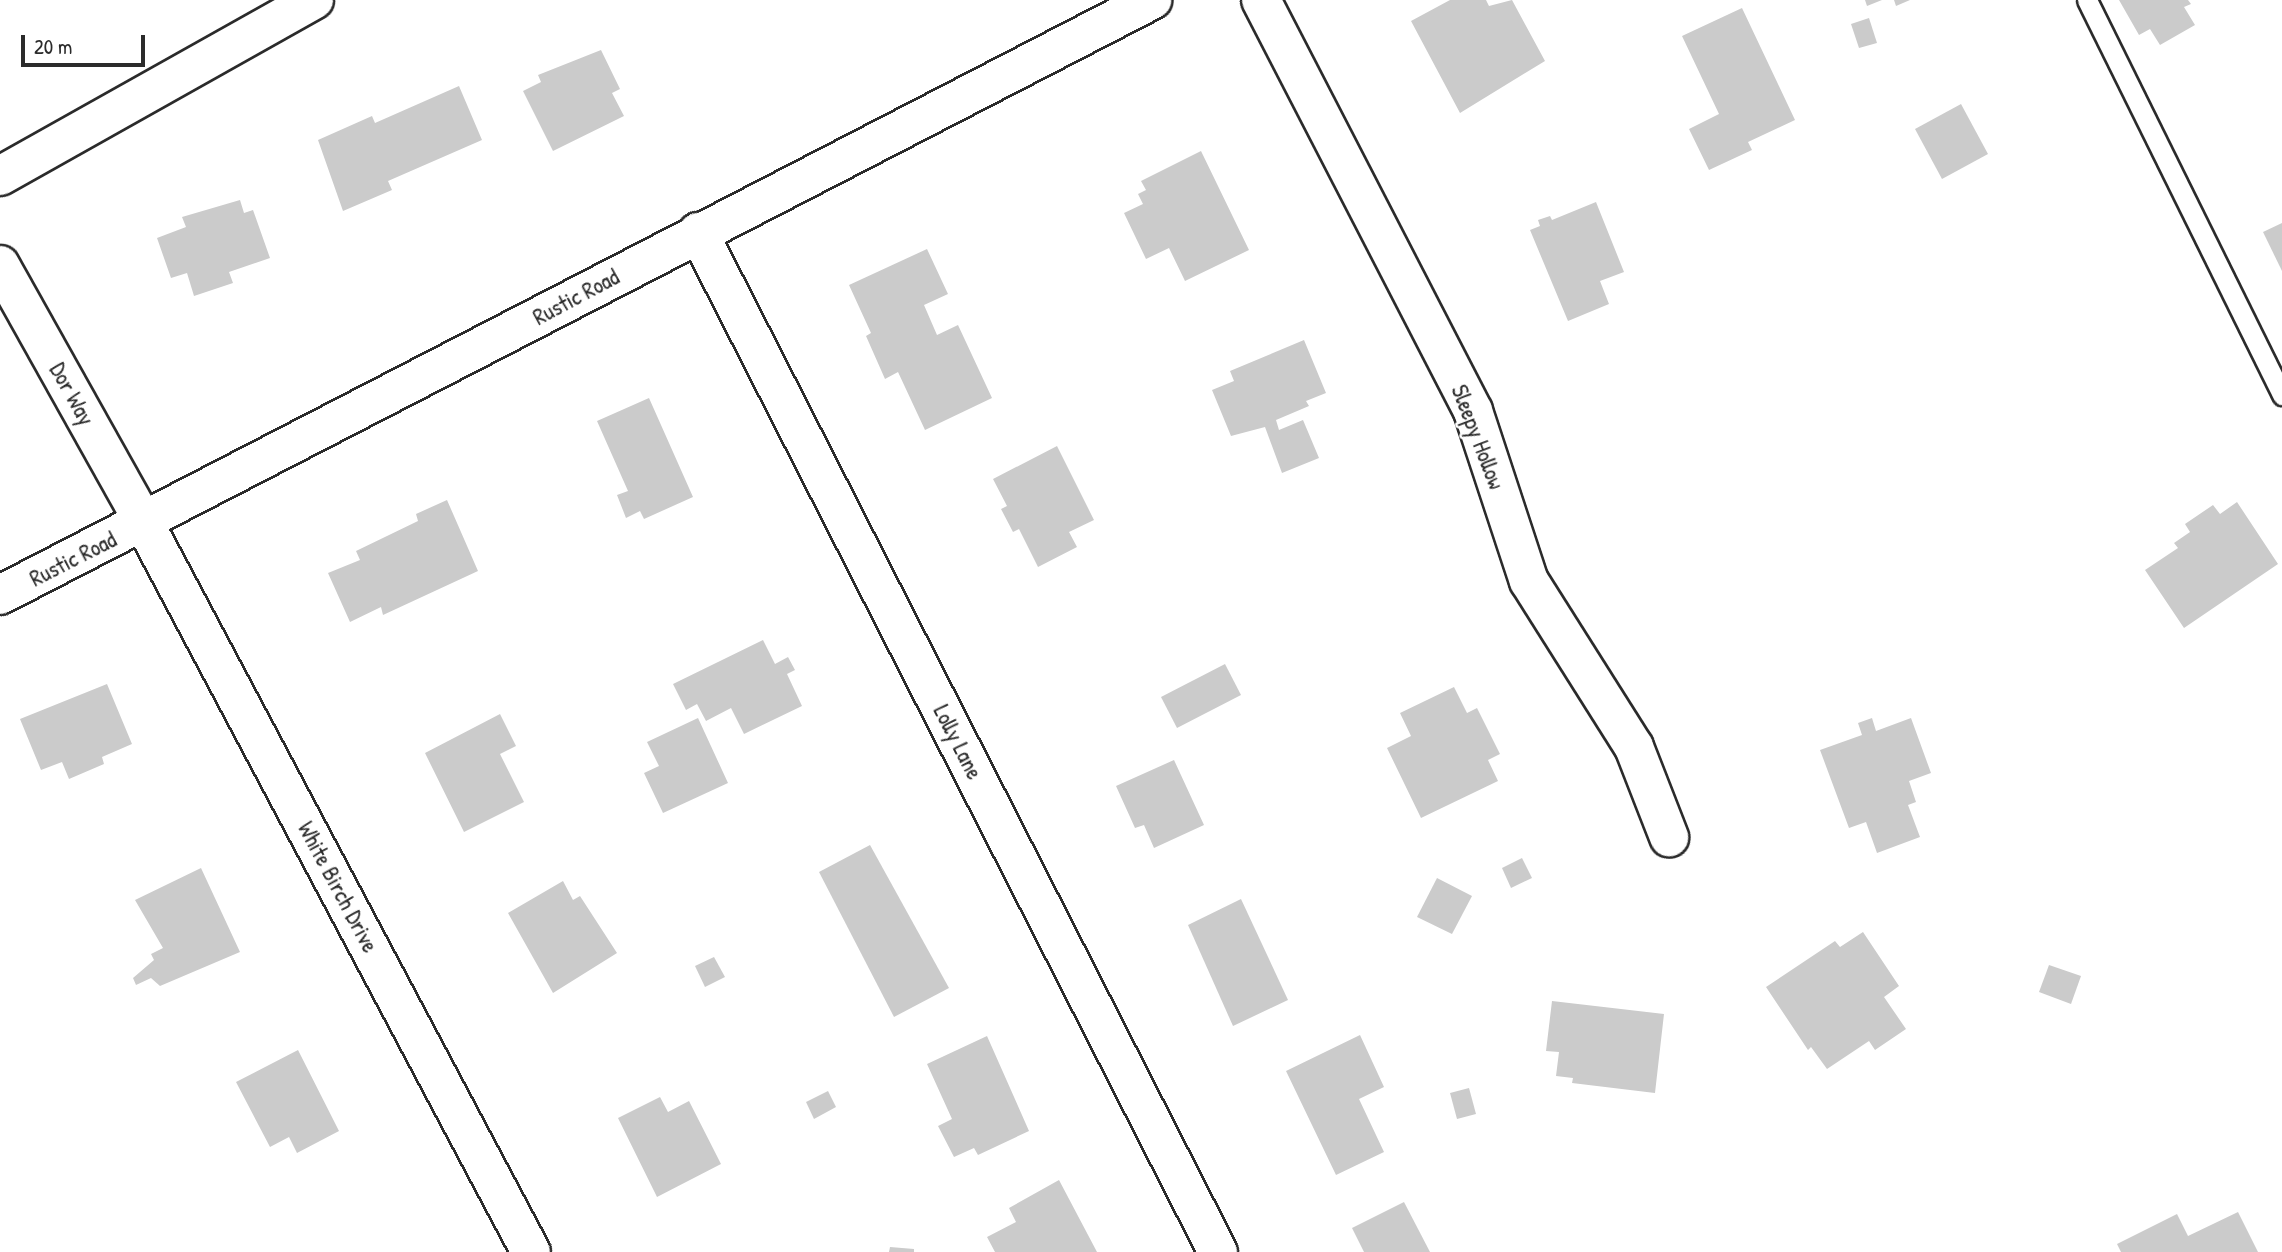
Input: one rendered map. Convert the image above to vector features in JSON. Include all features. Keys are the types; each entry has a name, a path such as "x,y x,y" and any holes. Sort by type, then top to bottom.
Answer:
{"street":[{"path":"0,176 314,0"},
{"name":"Rustic Road","path":"0,595 144,523 698,232 1152,0"},
{"name":"Sleepy Hollow","path":"1261,0 1473,411 1529,581 1634,747 1669,837"},
{"name":"Lolly Lane","path":"698,232 1218,1252"},
{"name":"Dor Way","path":"0,265 144,523"},
{"name":"White Birch Drive","path":"144,523 531,1252"}],"lane":[{"path":"2087,0 2282,395"}],"building":[{"path":"1450,0 1486,0 1489,6 1512,0 1545,61 1460,113 1411,21"},
{"path":"1865,0 1882,0 1867,6"},
{"path":"1894,0 1910,0 1896,6"},
{"path":"2119,0 2188,0 2191,4 2184,7 2195,25 2160,45 2150,29 2139,35"},
{"path":"1742,8 1795,120 1748,142 1752,150 1709,170 1689,129 1719,114 1682,36"},
{"path":"1869,18 1877,43 1859,48 1851,24"},
{"path":"601,50 620,89 612,93 624,116 553,151 523,91 541,82 538,75"},
{"path":"459,86 482,140 388,181 392,190 343,211 318,140 372,116 375,123"},
{"path":"1961,104 1988,154 1942,179 1915,129"},
{"path":"1201,151 1249,250 1185,281 1169,248 1146,259 1124,213 1143,204 1138,194 1146,190 1141,181"},
{"path":"240,200 244,213 253,210 270,258 229,272 233,283 194,296 187,273 171,278 157,238 186,227 182,217"},
{"path":"1596,202 1624,272 1600,281 1609,304 1568,321 1530,230 1540,226 1538,220 1550,216 1552,220"},
{"path":"2282,223 2282,271 2263,232"},
{"path":"927,249 948,294 924,305 937,335 958,325 992,398 925,430 898,372 885,379 866,336 871,333 849,285"},
{"path":"1304,340 1326,393 1306,401 1309,406 1276,420 1279,430 1303,420 1319,458 1282,473 1265,427 1231,436 1212,390 1234,381 1230,371"},
{"path":"649,398 693,497 644,519 640,511 626,518 617,495 628,491 597,421"},
{"path":"1057,446 1094,520 1069,532 1077,547 1038,567 1019,529 1013,532 1001,509 1007,506 993,479"},
{"path":"447,500 478,571 383,615 381,607 350,622 328,573 360,560 356,551 418,521 416,514"},
{"path":"2237,502 2278,564 2184,628 2145,570 2178,548 2174,543 2190,532 2185,524 2213,505 2220,514"},
{"path":"763,640 775,664 788,657 795,670 787,674 802,706 744,734 731,708 706,721 697,704 686,710 673,684"},
{"path":"1225,664 1241,695 1177,728 1161,697"},
{"path":"107,684 132,744 102,757 104,764 69,779 62,762 41,770 20,719"},
{"path":"1454,687 1467,713 1477,708 1500,754 1488,760 1498,781 1421,818 1387,748 1411,736 1400,713"},
{"path":"500,714 516,746 500,754 524,802 464,832 425,753"},
{"path":"698,718 728,783 663,813 644,773 659,766 647,742"},
{"path":"1872,718 1876,731 1911,718 1931,773 1909,781 1916,802 1908,805 1920,837 1877,853 1866,822 1849,828 1820,750 1862,735 1858,723"},
{"path":"1174,760 1204,825 1154,848 1144,825 1135,828 1116,786"},
{"path":"870,845 949,988 894,1017 819,872"},
{"path":"1522,858 1532,878 1511,888 1502,868"},
{"path":"201,868 240,952 160,986 151,978 136,985 133,978 154,960 151,954 163,948 135,900"},
{"path":"1437,878 1472,896 1452,934 1417,917"},
{"path":"563,881 573,900 580,896 617,953 553,993 508,913"},
{"path":"1241,899 1288,1000 1233,1026 1188,925"},
{"path":"1863,932 1899,986 1884,997 1906,1029 1875,1050 1869,1041 1827,1069 1811,1047 1808,1050 1766,987 1835,941 1840,947"},
{"path":"714,957 725,977 705,987 695,966"},
{"path":"2049,965 2081,976 2071,1004 2039,992"},
{"path":"1552,1001 1664,1014 1655,1093 1572,1083 1573,1078 1556,1076 1559,1052 1546,1051"},
{"path":"1360,1035 1384,1087 1359,1099 1384,1152 1336,1175 1286,1071"},
{"path":"987,1036 1029,1131 978,1155 974,1148 954,1157 938,1126 952,1119 927,1064"},
{"path":"298,1050 339,1131 297,1153 289,1137 270,1147 236,1082"},
{"path":"1469,1088 1476,1114 1457,1119 1450,1093"},
{"path":"828,1091 836,1107 814,1119 806,1102"},
{"path":"660,1097 668,1112 689,1101 721,1164 657,1197 618,1118"},
{"path":"1059,1180 1097,1252 995,1252 987,1237 1016,1222 1009,1208"},
{"path":"1404,1202 1430,1252 1364,1252 1352,1228"},
{"path":"2238,1212 2258,1252 2121,1252 2117,1244 2177,1214 2188,1236"},
{"path":"890,1247 914,1249 914,1252 889,1252"}]}
